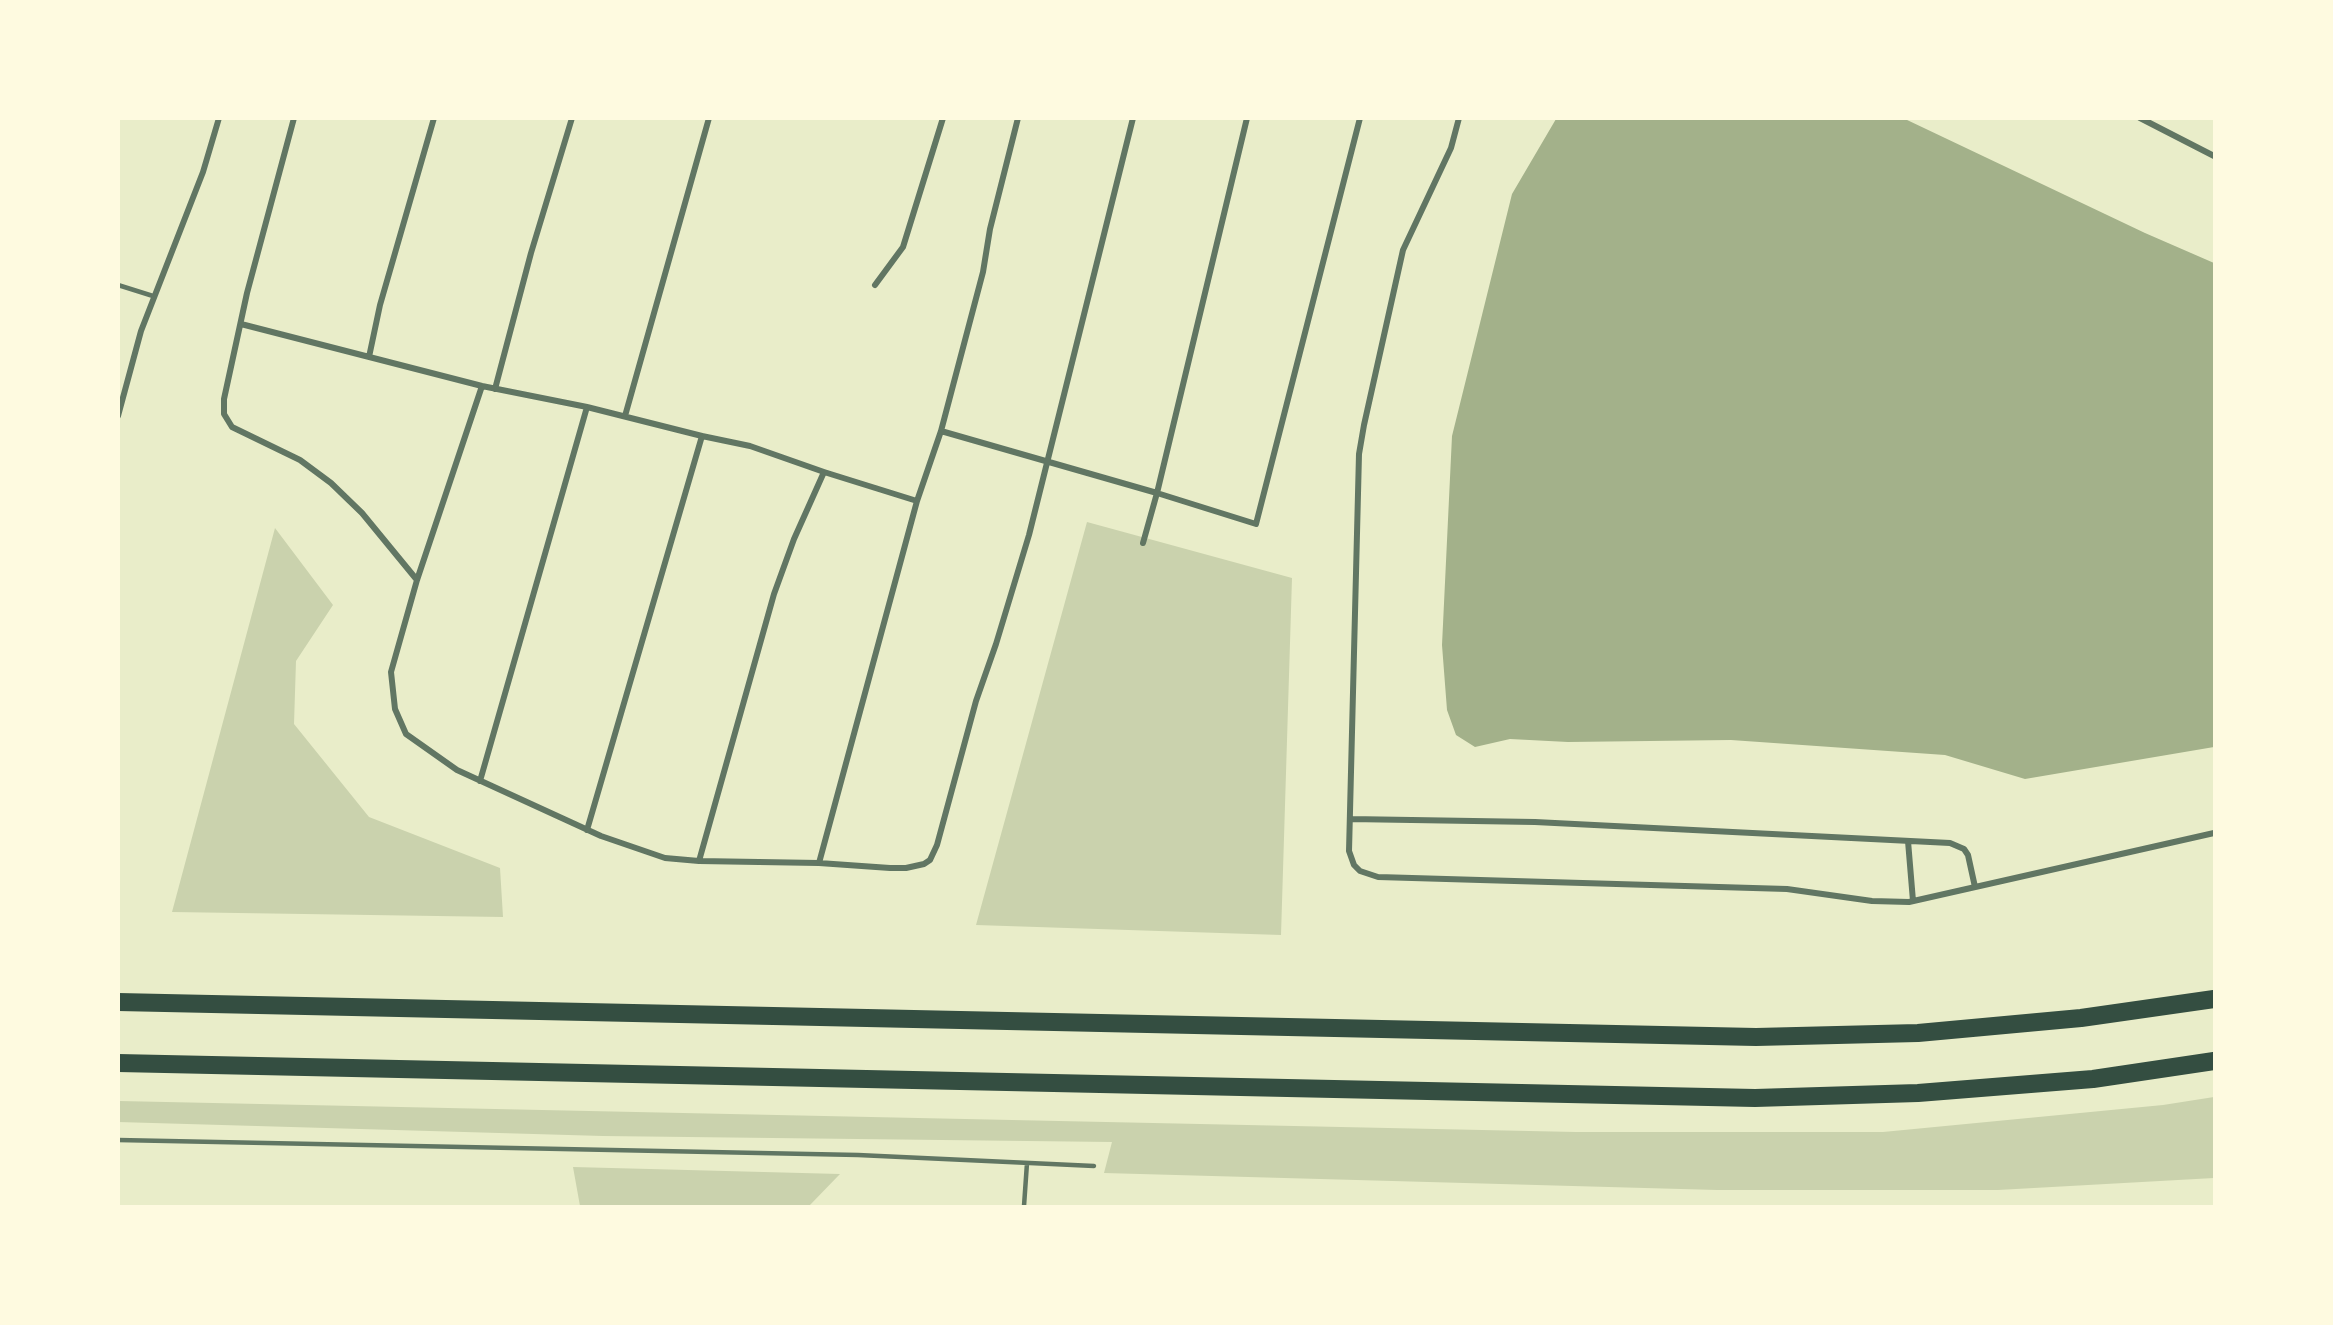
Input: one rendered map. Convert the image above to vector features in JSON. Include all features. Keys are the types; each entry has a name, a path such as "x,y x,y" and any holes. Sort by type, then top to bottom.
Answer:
{"highway":[{"path":"118,1002 1756,1037 1929,1032 2081,1018 2214,999"},
{"path":"118,1063 1755,1098 1918,1093 2058,1082 2214,1061"}],"street":[{"path":"118,416 141,331 202,172 219,118"},
{"path":"294,118 247,293 224,399 224,414 232,427 300,460 331,483 362,513 417,580"},
{"path":"369,357 383,294 434,118"},
{"path":"495,389 531,253 572,118"},
{"path":"625,416 710,118"},
{"path":"875,285 903,247 943,118"},
{"path":"819,863 917,501 941,431 983,272 1004,170 1018,118"},
{"path":"482,386 417,580 391,672 395,709 406,734 457,770 586,830 665,858 906,868 924,864 934,854 976,701 999,633 1049,461 1133,118"},
{"path":"1143,543 1158,493 1247,118"},
{"path":"941,431 1158,493 1256,524 1360,118"},
{"path":"1460,118 1451,147 1403,250 1362,435 1358,484 1350,819 1351,860 1360,871 1377,877 1787,889 1872,901 1913,901 2214,833"},
{"path":"2140,118 2214,156"},
{"path":"241,324 482,386 587,407 750,446 917,501"},
{"path":"480,781 587,407"},
{"path":"586,830 702,436"},
{"path":"699,861 774,594 794,539 824,472"},
{"path":"1350,819 1535,822 1950,843 1964,849 1971,863 1975,887"},
{"path":"1908,841 1913,901"}],"lane":[{"path":"118,285 153,296"},
{"path":"118,1140 858,1155 1094,1166"},
{"path":"1024,1206 1027,1163"}],"shaded area":[{"path":"1556,119 1905,119 2145,233 2214,263 2214,747 2025,779 1945,755 1731,740 1568,742 1510,739 1475,747 1456,735 1447,710 1442,645 1452,436 1512,194"},
{"path":"1087,522 1292,578 1281,935 976,925"},
{"path":"275,528 333,605 296,661 294,724 369,817 500,868 503,917 172,912"},
{"path":"2214,1097 2214,1178 1998,1190 1717,1190 1104,1173 1112,1142 603,1136 118,1122 119,1101 1576,1132 1883,1132 2163,1105"},
{"path":"573,1167 840,1174 809,1206 580,1206"}]}
